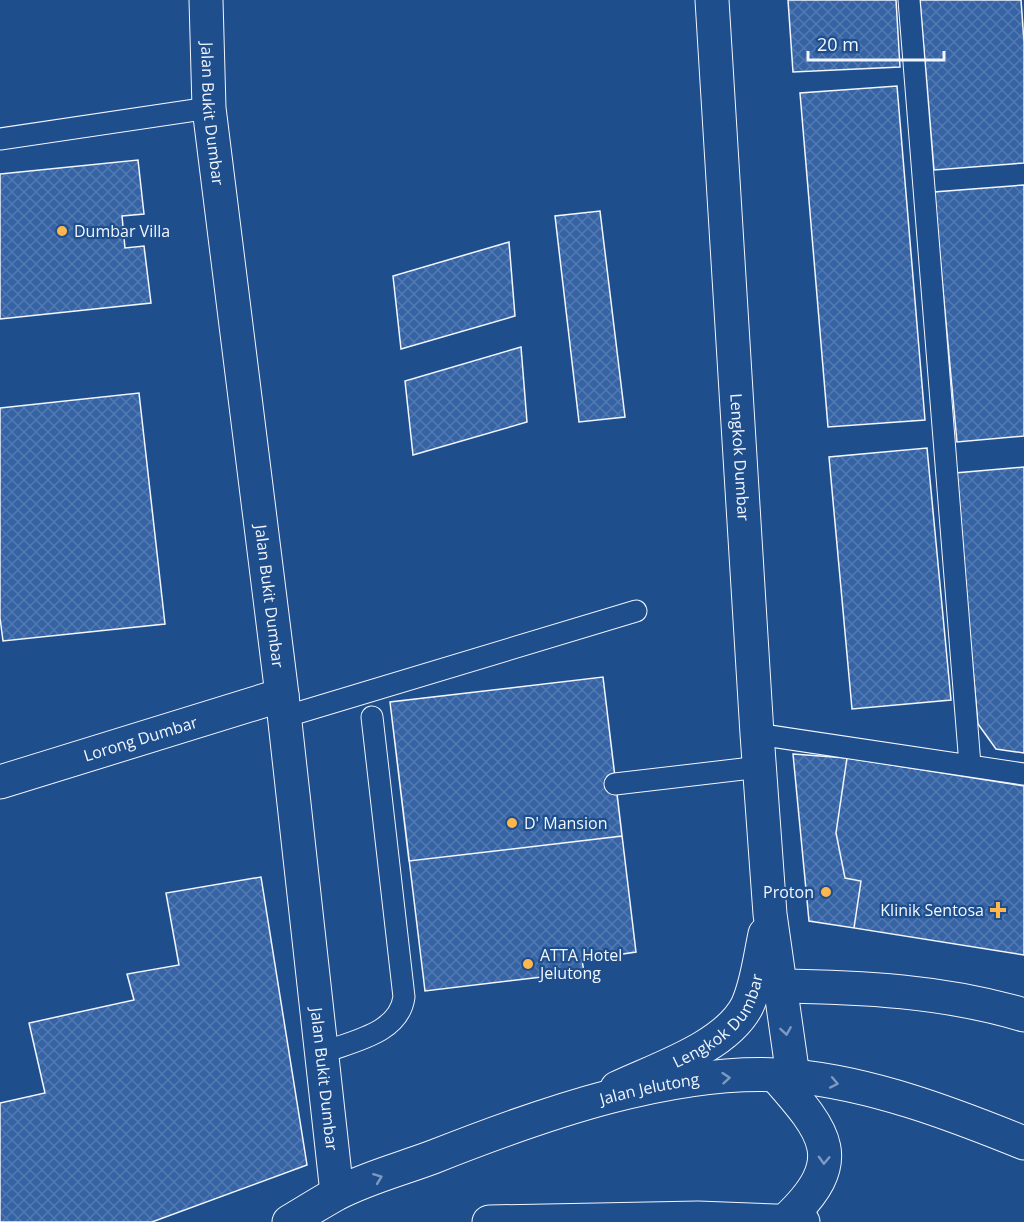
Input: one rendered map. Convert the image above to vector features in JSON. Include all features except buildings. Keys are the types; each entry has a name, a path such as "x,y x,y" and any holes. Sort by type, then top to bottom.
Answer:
{"street":[{"name":"Jalan Bukit Dumbar","path":"206,0 209,108 283,706 337,1193"},
{"name":"Lengkok Dumbar","path":"712,0 757,734 784,1076"},
{"name":"Lorong Dumbar","path":"0,782 283,706"},
{"name":"Lengkok Dumbar","path":"585,1103 693,1051 735,1025 748,1004 771,914"},
{"name":"Lengkok Dumbar","path":"778,986 857,987 984,1003 1024,1015"},
{"name":"Jalan Jelutong","path":"289,1222 337,1193 480,1138 585,1103 688,1082 784,1076 835,1082 938,1109 1024,1143"},
{"path":"489,1222 698,1218 794,1221 821,1180 826,1161 823,1138 784,1076"}],"lane":[{"path":"909,0 970,765"},
{"path":"0,139 209,108"},
{"path":"283,706 636,611"},
{"path":"322,1053 386,1028 402,1010 405,997 393,811 372,717"},
{"path":"757,734 1024,774"},
{"path":"615,784 760,767"}],"place":[{"name":"Dumbar Villa","path":"62,231"},
{"name":"D' Mansion","path":"512,823"},
{"name":"Proton","path":"826,892"},
{"name":"Klinik Sentosa","path":"998,910"},
{"name":"ATTA Hotel Jelutong","path":"528,964"}]}
